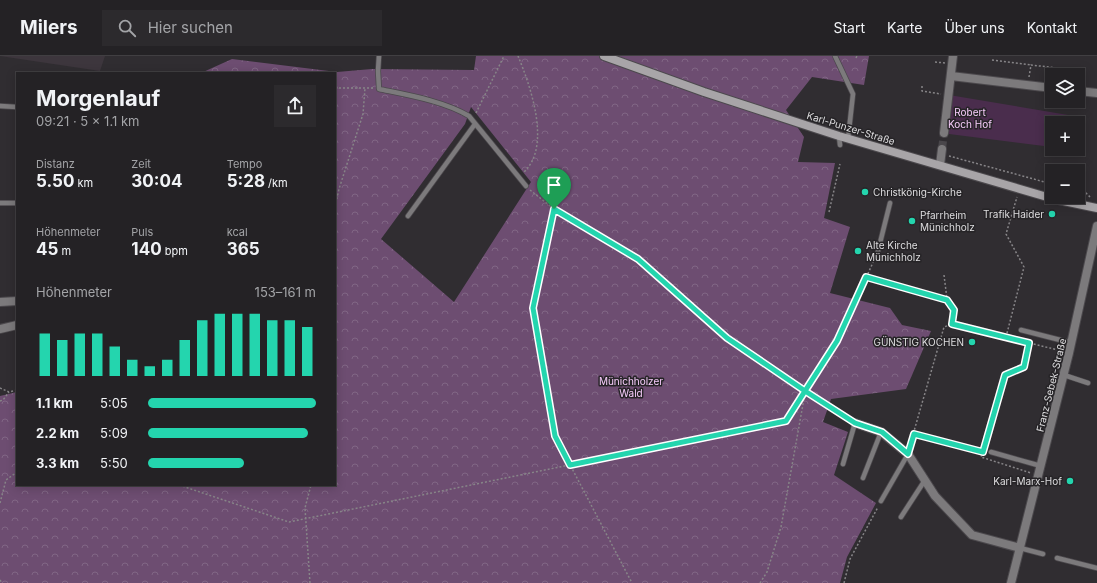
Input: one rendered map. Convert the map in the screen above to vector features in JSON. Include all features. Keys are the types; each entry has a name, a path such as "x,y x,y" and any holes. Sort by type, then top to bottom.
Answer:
{"street":[{"name":"Karl-Punzer-Straße","path":"604,56 840,141 848,139 1054,199 1097,208"},
{"path":"944,133 953,56"},
{"path":"951,76 1045,87"},
{"path":"1085,92 1097,93"},
{"path":"940,165 942,152"},
{"name":"Franz-Sebek-Straße","path":"1011,583 1072,343 1097,226"},
{"path":"0,302 16,301"},
{"path":"0,329 16,325"},
{"path":"855,423 882,432 908,454 935,496 972,535 1020,548"}],"lane":[{"path":"378,56 379,89 405,94 457,108 474,122 526,186"},
{"path":"835,56 853,94 848,139"},
{"path":"0,106 16,107"},
{"path":"408,216 474,122"},
{"path":"0,203 16,203"},
{"path":"878,251 890,203"},
{"path":"1021,330 1072,343"},
{"path":"1064,375 1088,383"},
{"path":"843,464 855,423"},
{"path":"863,478 882,432"},
{"path":"991,452 1041,466"},
{"path":"881,501 908,454"},
{"path":"901,517 924,480"},
{"path":"1020,548 1043,554"},
{"path":"1057,558 1097,568"}],"path":[{"path":"474,122 504,56"},
{"path":"518,56 530,86 538,124 536,151 528,168 518,177"},
{"path":"992,60 1058,68"},
{"path":"1028,85 1031,65"},
{"path":"922,86 922,92 949,95"},
{"path":"336,88 379,89"},
{"path":"336,202 339,188 363,114 365,88"},
{"path":"942,152 1045,182"},
{"path":"829,212 840,164"},
{"path":"526,186 554,209 638,259 727,338 855,423"},
{"path":"1006,337 1024,267 1006,234 1020,189"},
{"path":"1085,193 1092,199"},
{"path":"554,209 533,308 555,436 632,583"},
{"path":"182,486 290,522 786,421 837,341 878,251"},
{"path":"944,275 947,300 954,310 952,324"},
{"path":"866,277 947,300"},
{"path":"908,454 944,327 952,324 1069,353"},
{"path":"1029,343 1024,367 1005,375 981,458 1038,475"},
{"path":"0,388 9,392 16,390"},
{"path":"760,583 767,572 781,527 805,391"},
{"path":"0,401 3,400 9,392"},
{"path":"914,434 983,452"},
{"path":"0,503 6,480 16,473"},
{"path":"310,583 305,508 311,486"},
{"path":"844,583 850,559 881,501"}],"shaded area":[{"path":"0,56 105,56 100,71"}],"green space":[{"name":"Münichholzer Wald","path":"476,56 869,56 864,85 812,77 786,110 804,137 798,162 835,163 824,218 850,227 830,293 890,308 902,325 931,331 906,389 831,399 823,422 848,432 834,475 876,503 847,557 840,583 0,583 0,396 16,392 16,486 336,486 336,72 203,72 232,59 337,72 372,69 474,70","holes":["471,107 531,182 454,302 381,239 465,124"]},
{"name":"Robert Koch Hof","path":"949,95 1074,116 1045,116 1045,146 949,134"}],"tunnel":[{"path":"942,149 944,133"}],"place":[{"name":"Christkönig-Kirche","path":"865,192"},
{"name":"Trafik Haider","path":"1052,214"},
{"name":"Pfarrheim Münichholz","path":"912,221"},
{"name":"Alte Kirche Münichholz","path":"858,251"},
{"name":"GÜNSTIG KOCHEN","path":"972,342"},
{"name":"Karl-Marx-Hof","path":"1070,481"}],"route":[{"path":"554,209 533,308 555,436 570,465 786,421 805,391 855,423 882,432 908,454 914,434 983,452 1005,375 1024,367 1029,343 952,324 954,310 947,300 866,277 837,341 805,391 727,338 638,259 554,209"}]}
